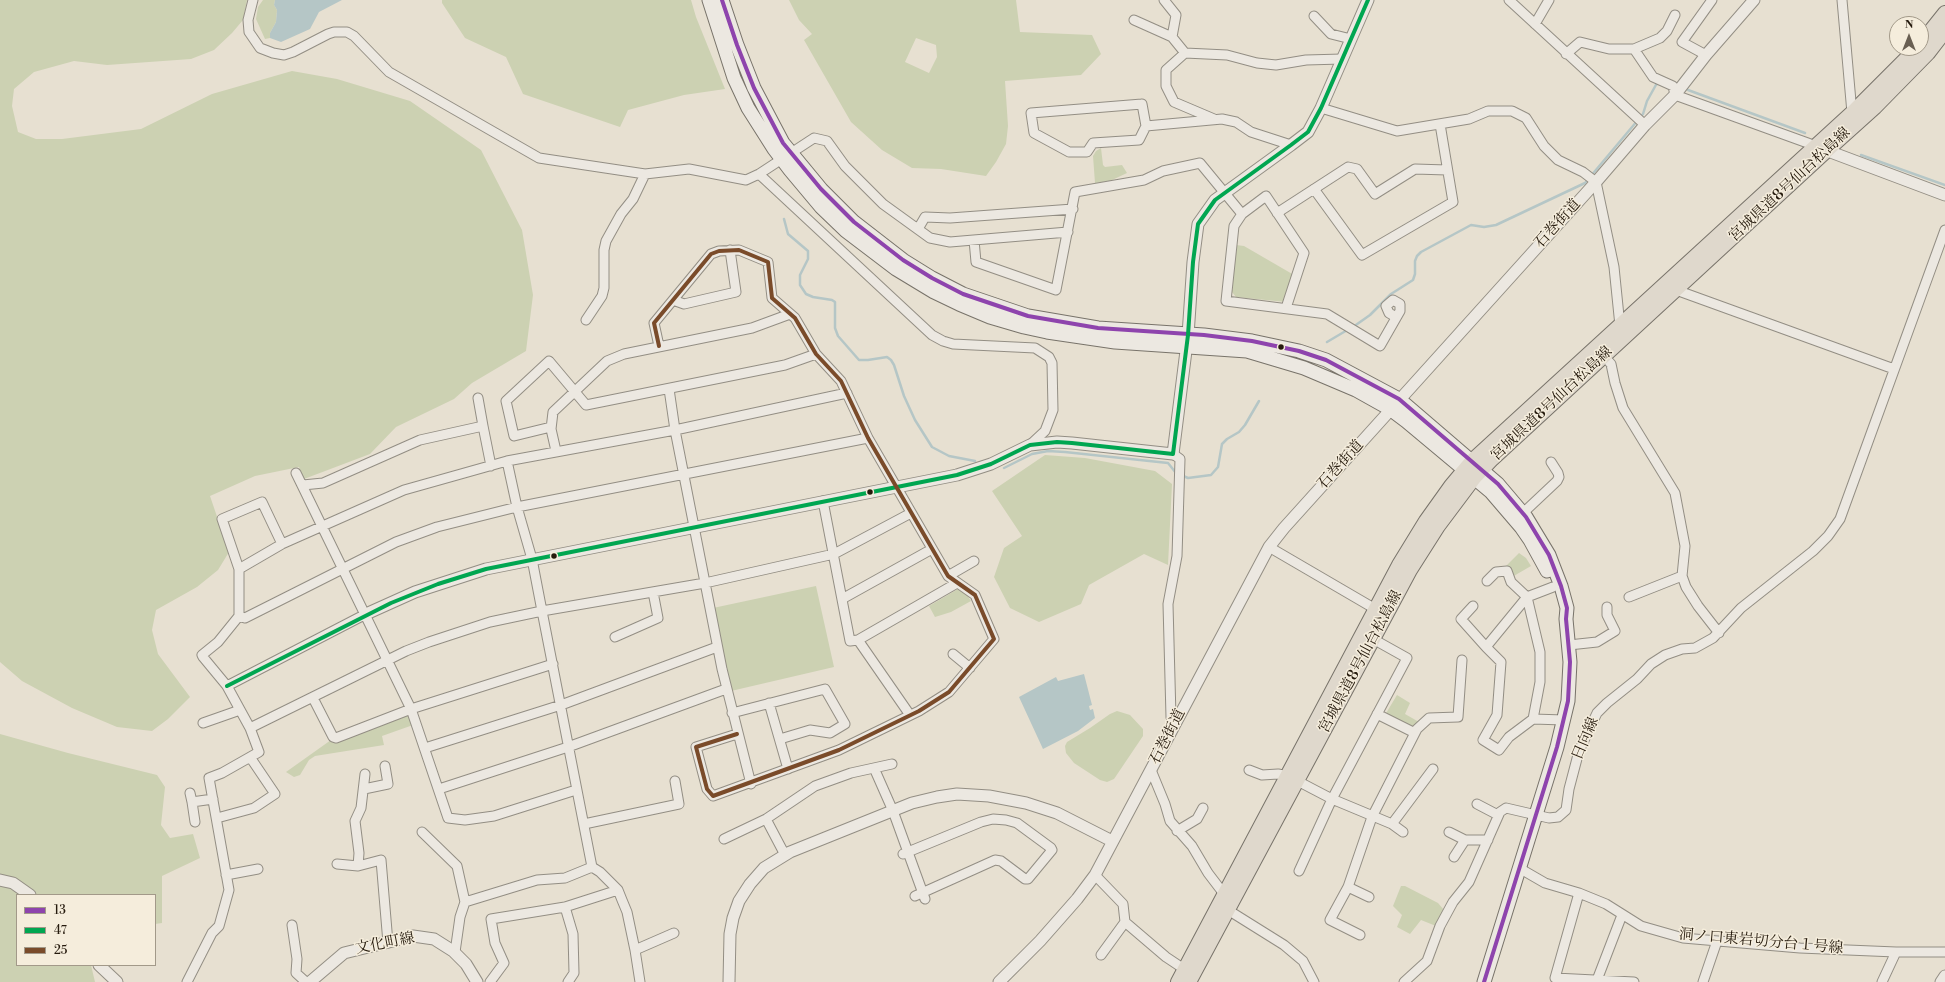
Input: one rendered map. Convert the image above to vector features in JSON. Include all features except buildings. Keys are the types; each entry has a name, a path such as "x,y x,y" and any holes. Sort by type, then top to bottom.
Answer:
{"main road":[{"path":"709,0 737,84 748,108 786,156 821,207 846,232 896,269 934,292 990,317 1047,332 1115,342 1252,341 1299,351 1326,360 1399,399 1472,470 1521,527 1541,558 1566,619"},
{"path":"722,0 737,46 754,88 786,156"},
{"path":"1929,33 1945,13"},
{"name":"宮城県道8号仙台松島線","path":"1178,982 1187,976 1228,910 1292,778 1399,565 1426,521 1472,470 1620,326 1821,148 1875,107 1928,53 1945,30"},
{"name":"宮城県道8号仙台松島線","path":"1187,976 1224,894 1373,639 1418,557 1472,470 1604,356 1676,290 1821,148 1909,56"},
{"path":"1187,341 1247,351 1304,368 1349,386 1390,409 1472,470 1508,494 1542,541 1552,561 1567,608 1566,619 1569,645 1568,701 1544,792 1535,814 1520,868 1484,982"}],"street":[{"path":"253,0 248,20 249,32 260,48 284,55 328,34 334,32 348,32 354,36 389,72 539,158 645,174 689,169 746,180 759,174 814,138 827,141 845,166 883,204 930,238 940,242 1068,232"},
{"path":"1164,0 1176,16 1172,38"},
{"path":"1173,454 1187,341 1196,234 1203,215 1215,200 1224,192 1291,146 1308,132 1321,108 1350,38 1368,0"},
{"path":"1509,0 1566,54 1644,124"},
{"path":"1535,24 1550,0"},
{"path":"1706,55 1682,42 1712,0"},
{"name":"石巻街道","path":"1000,981 1040,941 1077,899 1095,874 1269,547 1644,124 1675,95 1706,55 1754,0"},
{"path":"1842,0 1852,114"},
{"path":"1566,54 1580,42 1609,49 1634,49 1660,38 1667,31 1675,15"},
{"path":"1314,16 1331,34 1350,38"},
{"path":"1134,20 1172,38 1185,53"},
{"path":"1634,49 1653,77 1673,86 1675,95 1945,195"},
{"path":"1214,120 1174,102 1166,86 1166,70 1185,53 1227,55 1257,63 1276,65 1306,60 1342,60"},
{"path":"1142,104 1146,126 1139,140 1093,143 1087,152 1069,152 1034,133 1031,112 1142,104"},
{"path":"1321,108 1397,131 1469,119 1488,111 1512,111 1526,118 1544,146 1558,160 1586,174 1595,181 1614,267 1620,326"},
{"path":"1146,126 1222,119 1236,122 1251,132 1291,146"},
{"path":"1314,189 1362,255 1453,202 1440,124"},
{"path":"974,240 976,262 1056,290 1073,209 1075,192 1144,180 1163,171 1200,163 1242,214"},
{"path":"1277,213 1348,167 1357,169 1375,194 1415,169 1447,170"},
{"path":"586,320 602,296 604,288 604,250 606,241 621,214 633,199 645,174"},
{"path":"759,174 932,335 942,341 953,344 1035,348 1049,357 1052,363 1053,410 1045,431 1030,445"},
{"path":"1286,308 1304,253 1266,196 1242,214 1234,226 1226,301 1327,314 1380,346 1396,317"},
{"path":"918,229 925,217 950,218 1073,209"},
{"name":"日向線","path":"1498,815 1506,808 1549,818 1558,817 1566,810 1569,789 1579,751 1597,713 1607,702 1632,684 1652,664 1665,655 1682,648 1695,648 1704,644 1719,633 1740,608 1812,551 1828,536 1840,519 1945,230"},
{"path":"673,300 684,304 736,292 730,250"},
{"path":"659,346 654,323 711,254 730,250 739,250 768,262 772,298 794,318 816,354 840,381 868,438 895,487 948,576 975,595 994,639 947,694 910,715 839,750 715,797 707,789 696,747 737,734"},
{"path":"1676,290 1894,369"},
{"path":"556,452 552,427 553,412 607,362 624,354 752,328 790,314"},
{"path":"552,427 514,436 506,401 549,362 586,405 785,365 816,354"},
{"path":"1604,356 1611,364 1615,384 1623,408 1675,493 1685,546 1682,576 1691,596 1719,633"},
{"path":"669,389 675,430 717,647 737,734 751,784"},
{"path":"239,569 282,544 404,490 507,461 675,430 847,393"},
{"path":"478,398 491,466"},
{"path":"303,485 323,482 420,440 483,426"},
{"path":"239,616 245,618 396,542 437,527 516,507 868,438"},
{"path":"228,686 366,614 438,584 486,569 974,470 1030,445 1057,442 1173,454 1180,459 1177,562 1168,604 1171,717 1174,723"},
{"path":"507,461 516,507 532,559 592,867 600,872 618,890 627,912 640,982"},
{"path":"1523,513 1557,481 1559,477 1551,462"},
{"path":"296,472 411,709 448,818 465,820 494,816 576,790"},
{"path":"823,501 850,641 858,640 957,583"},
{"path":"187,982 212,933 220,926 229,890 209,778 222,773 259,752 250,728 228,686 202,655 218,642 239,616 239,569 222,519 262,502 282,544"},
{"path":"250,728 388,660 429,642 469,628 542,611 705,583 834,554 911,513"},
{"path":"1269,547 1377,610"},
{"path":"842,599 932,549"},
{"path":"948,576 974,561"},
{"path":"1487,581 1496,572 1507,571 1511,582 1527,597 1540,652 1540,682 1533,719"},
{"path":"1629,597 1682,576"},
{"path":"1486,646 1527,597 1554,587"},
{"path":"615,637 658,618 653,592"},
{"path":"1473,606 1461,619 1501,662 1497,715 1483,740 1499,750 1509,737 1533,719 1564,720"},
{"path":"1569,645 1597,642 1615,631 1608,615 1607,607"},
{"path":"1299,871 1332,800 1407,658 1373,639"},
{"path":"858,640 910,715"},
{"path":"425,748 561,705 717,647"},
{"path":"953,654 970,668"},
{"path":"1360,935 1330,920 1348,887 1372,817 1415,733 1429,718 1458,717 1462,660"},
{"path":"313,698 333,737 336,738 411,709 553,664"},
{"path":"732,713 823,688 845,722 830,732 810,730 780,739"},
{"path":"439,789 568,747 726,689"},
{"path":"769,703 788,769"},
{"path":"203,723 240,710"},
{"path":"1377,714 1415,733"},
{"path":"217,818 254,808 275,794 250,756"},
{"path":"724,839 766,819 815,786 842,776 892,764"},
{"path":"364,789 388,784 385,766"},
{"path":"874,768 893,810 905,853 920,896 994,860 1000,861 1025,879 1028,879 1052,850 1017,823 993,819 981,822 905,853"},
{"path":"1392,824 1433,769"},
{"path":"1151,770 1165,804 1170,821 1177,831 1192,846 1208,873 1224,894"},
{"path":"1249,770 1262,775 1278,774 1292,778 1332,800 1392,824 1403,832"},
{"path":"358,866 359,853 355,821 361,808 365,774"},
{"path":"584,824 679,804 675,781"},
{"path":"729,982 730,934 733,918 739,901 750,884 764,868 785,855 893,810 938,797 957,794 989,796 1026,803 1057,813 1112,841"},
{"path":"195,822 191,798 213,799"},
{"path":"1404,982 1427,961 1440,926 1453,902 1469,882 1488,840 1498,815 1477,804"},
{"path":"1177,831 1197,819 1203,808"},
{"path":"766,819 785,855"},
{"path":"422,832 456,866 465,902 460,917 455,952"},
{"path":"1449,832 1465,840 1488,840"},
{"path":"1454,857 1465,840"},
{"path":"337,864 358,866 381,860 388,943"},
{"path":"465,902 537,880 565,878 592,867"},
{"name":"洞ノ口東岩切分台１号線","path":"1520,868 1545,883 1579,893 1606,904 1641,926 1676,936 1717,941 1896,952 1945,952"},
{"path":"226,875 258,869"},
{"path":"1095,874 1123,904 1125,922 1101,955"},
{"path":"0,880 14,883 29,894"},
{"path":"1348,887 1369,896"},
{"path":"490,982 504,963 495,943 491,920 565,907 618,890"},
{"path":"1579,893 1555,978 1634,982"},
{"path":"565,907 573,934 574,974 568,982"},
{"path":"1228,910 1284,945 1299,957 1303,961 1314,982"},
{"path":"1597,980 1622,915"},
{"path":"1125,922 1187,976"},
{"path":"292,925 297,959 296,973 306,982"},
{"path":"635,950 674,933"},
{"name":"文化町線","path":"310,982 344,953 413,936 434,939 455,952 466,964 477,982"},
{"path":"1703,982 1717,941"},
{"path":"1882,982 1896,952"},
{"path":"100,966 117,982"},
{"path":"1941,982 1945,976"}],"green space":[{"path":"0,0 247,0 243,20 232,33 214,50 191,59 107,65 74,61 34,72 14,89 12,106 18,132 36,139 62,139 141,129 212,94 292,71 337,79 410,101 481,150 522,230 533,295 526,351 472,383 454,399 396,427 370,454 304,479 299,467 255,476 210,496 229,552 218,570 197,587 156,610 152,630 158,654 190,697 168,719 152,731 117,727 72,708 22,681 0,662"},
{"path":"263,0 275,0 274,5 277,10 276,22 270,33 270,38 265,39 256,19 258,7"},
{"path":"442,0 691,0 696,17 725,89 684,95 628,110 620,127 523,94 506,57 465,38 442,3"},
{"path":"789,0 1016,0 1020,32 1092,35 1101,54 1081,75 1005,81 1008,126 1006,144 986,176 941,169 912,168 882,150 851,122 804,40 812,34 799,20","holes":["916,38 936,45 937,57 929,73 905,62"]},
{"path":"1101,148 1103,165 1105,167 1122,165 1127,173 1110,181 1095,183 1093,156 1096,151"},
{"path":"1236,245 1244,246 1294,275 1286,302 1236,297 1232,292"},
{"path":"1045,455 1085,458 1155,471 1172,484 1168,565 1144,554 1089,585 1081,604 1039,622 1010,608 994,577 1004,548 1022,536 992,491"},
{"path":"1519,553 1526,558 1531,566 1512,577 1506,566"},
{"path":"816,586 834,667 731,691 713,608"},
{"path":"958,589 967,595 971,601 951,612 935,617 929,606"},
{"path":"1397,695 1410,703 1405,714 1419,722 1413,728 1385,715"},
{"path":"1117,711 1130,715 1143,729 1143,736 1114,779 1107,782 1100,780 1074,763 1066,753 1065,746 1067,742"},
{"path":"409,714 413,725 382,736 384,745 315,756 309,760 300,775 294,777 286,772 331,740 339,742"},
{"path":"0,734 68,753 157,775 165,787 161,825 170,838 193,834 200,858 162,876 162,923 156,924 156,894 16,894 16,966 91,966 95,982 0,982"},
{"path":"1401,886 1405,886 1438,903 1444,910 1436,926 1421,920 1410,934 1397,927 1402,915 1393,906"}],"shaded area":[{"path":"275,0 342,0 319,12 310,29 281,42 270,38 270,33 276,22 277,10 274,5"},
{"path":"1084,674 1092,705 1089,706 1090,710 1093,709 1095,718 1078,731 1043,749 1019,697 1056,677 1058,681"}],"waterway":[{"path":"1353,327 1370,315 1391,294 1413,280 1415,274 1415,261 1421,252 1471,225 1484,227 1496,225 1585,183 1643,114 1647,101 1657,83 1658,84"},
{"path":"1688,90 1805,133"},
{"path":"1861,155 1945,185"},
{"path":"784,219 788,234 808,251 808,259 800,275 800,285 806,294 835,302 835,328 838,336 859,360 887,357 891,360 904,396 915,420 932,447 949,456 975,461"},
{"path":"1327,342 1349,329"},
{"path":"1181,475 1188,478 1211,475 1218,467 1222,444 1227,439 1239,432 1245,425 1259,401"},
{"path":"1004,468 1032,454 1048,451 1168,463 1176,473"}],"transit line":[{"name":"13","path":"722,0 737,45 754,88 783,143 821,189 854,222 903,260 932,278 963,294 1028,316 1098,328 1204,335 1252,341 1299,351 1326,360 1399,399 1498,484 1526,517 1549,555 1561,586 1567,608 1566,619 1570,662 1568,701 1557,747 1484,982"},
{"name":"47","path":"227,686 391,603 438,584 486,569 957,475 991,464 1030,445 1057,442 1173,454 1188,335 1193,262 1198,224 1215,200 1308,132 1321,108 1368,0"},
{"name":"25","path":"659,346 654,323 711,254 719,251 739,250 768,262 772,298 795,318 816,354 841,381 868,438 948,576 975,595 994,639 949,692 919,711 839,750 713,796 707,789 696,747 737,734"}]}
